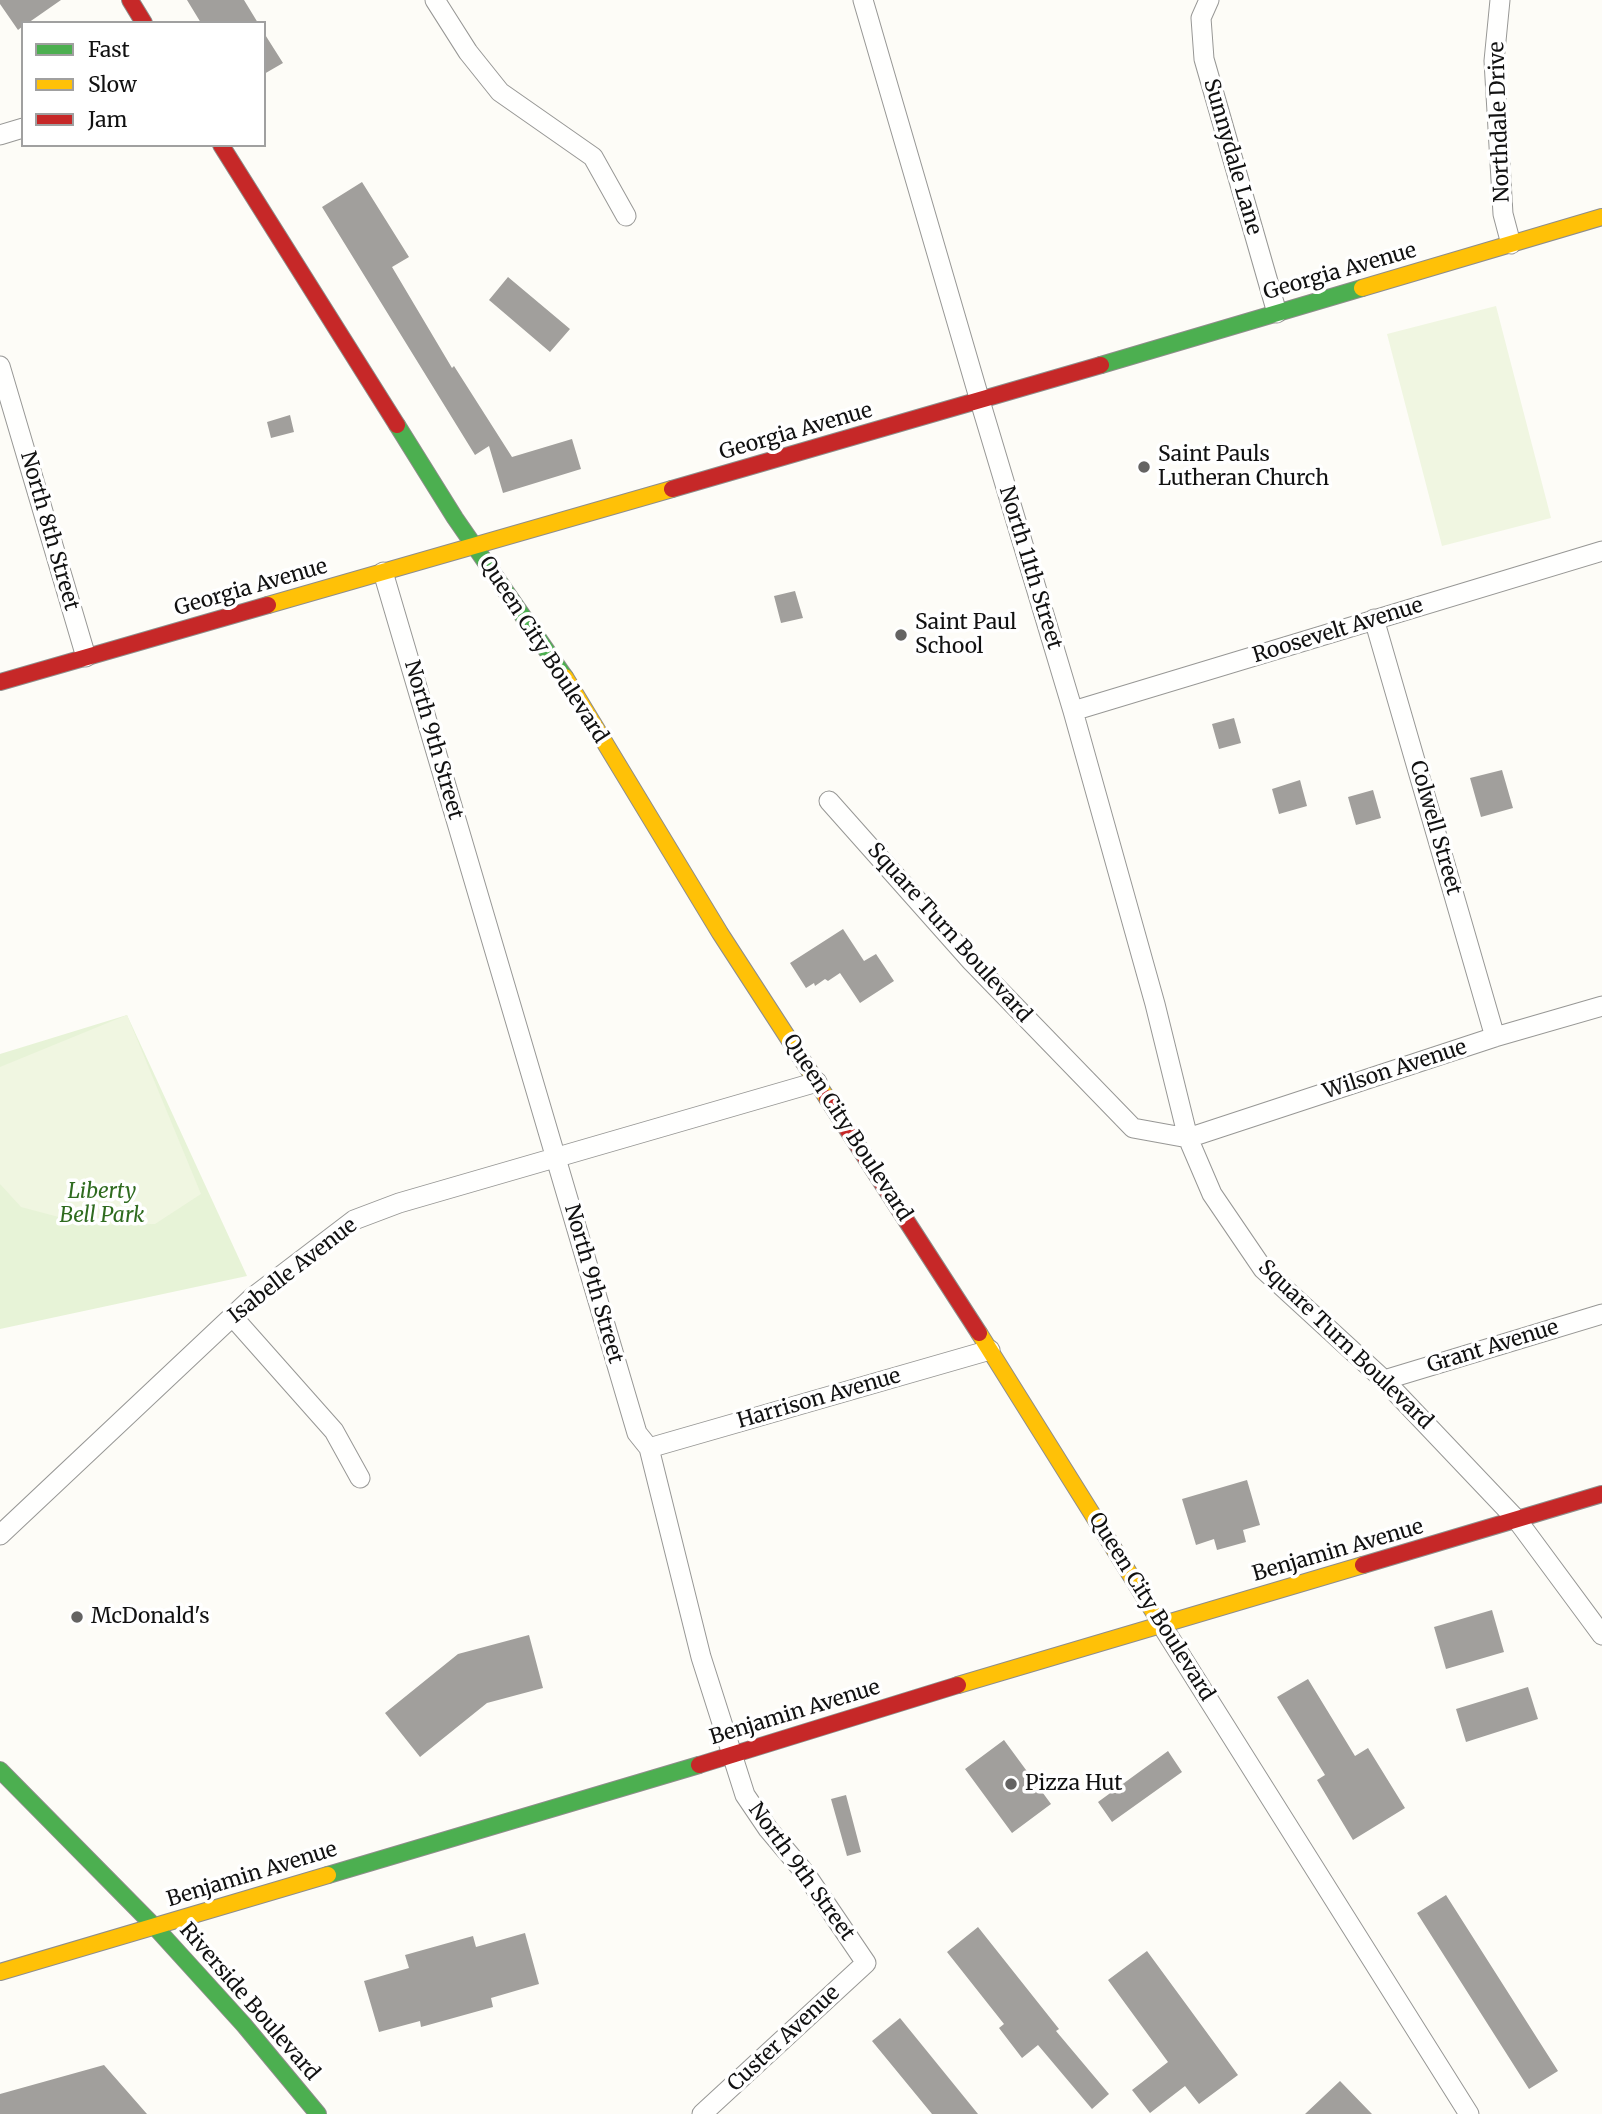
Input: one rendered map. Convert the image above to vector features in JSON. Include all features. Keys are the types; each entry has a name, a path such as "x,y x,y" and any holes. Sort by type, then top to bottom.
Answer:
{"street":[{"path":"130,0 143,21"},
{"path":"435,0 468,52 500,92 593,157 626,216"},
{"name":"North 11th Street","path":"863,0 1073,710 1155,1004 1188,1138"},
{"name":"Sunnydale Lane","path":"1209,0 1201,18 1204,59 1277,313"},
{"name":"Northdale Drive","path":"1500,0 1494,61 1503,214 1511,244"},
{"path":"0,135 21,129"},
{"name":"Queen City Boulevard","path":"222,147 448,506 566,678 720,933 990,1350 1469,2114"},
{"name":"Georgia Avenue","path":"0,682 980,401 1602,216"},
{"name":"North 8th Street","path":"0,366 86,657"},
{"name":"Roosevelt Avenue","path":"1073,710 1602,551"},
{"name":"North 9th Street","path":"383,572 638,1433 649,1448 701,1657 745,1795 768,1829 806,1873 866,1963"},
{"name":"Colwell Street","path":"1374,619 1495,1037"},
{"name":"Square Turn Boulevard","path":"829,801 972,962 1133,1128 1188,1138 1212,1194 1263,1269 1384,1380 1517,1520 1602,1634"},
{"name":"Wilson Avenue","path":"1188,1138 1495,1037 1602,1006"},
{"name":"Isabelle Avenue","path":"0,1535 253,1297 354,1220 399,1203 817,1082"},
{"name":"Grant Avenue","path":"1384,1380 1602,1314"},
{"path":"232,1317 334,1431 360,1478"},
{"name":"Harrison Avenue","path":"649,1448 990,1350"},
{"name":"Benjamin Avenue","path":"0,1972 1602,1494"},
{"name":"Riverside Boulevard","path":"0,1770 155,1927 244,2025 318,2114"},
{"name":"Custer Avenue","path":"702,2114 866,1963"}],"green space":[{"path":"1496,306 1551,518 1442,546 1387,334"},
{"name":"Liberty Bell Park","path":"127,1015 247,1276 0,1329 0,1054"},
{"path":"127,1015 201,1194 155,1224 89,1225 21,1207 0,1184 0,1067"}],"building":[{"path":"0,0 61,0 31,21 21,21 18,30"},
{"path":"187,0 244,0 257,21 200,21"},
{"path":"266,36 283,63 266,73"},
{"path":"362,182 409,257 392,267 452,368 454,366 512,457 572,439 581,469 503,493 489,446 475,455 322,207"},
{"path":"508,277 570,329 550,352 489,300"},
{"path":"290,415 294,432 271,438 267,422"},
{"path":"795,591 803,618 781,623 774,596"},
{"path":"1234,718 1241,743 1219,749 1212,724"},
{"path":"1502,770 1513,808 1481,817 1470,778"},
{"path":"1300,780 1307,806 1279,814 1272,789"},
{"path":"1373,790 1381,818 1356,825 1348,797"},
{"path":"843,929 864,961 876,954 894,981 860,1003 840,973 828,981 825,979 806,988 790,963"},
{"path":"1247,1480 1260,1525 1243,1530 1246,1542 1217,1550 1214,1539 1196,1545 1182,1499"},
{"path":"1492,1610 1504,1652 1446,1669 1434,1627"},
{"path":"529,1635 543,1688 487,1703 420,1757 385,1713 458,1654"},
{"path":"1308,1679 1355,1756 1368,1748 1405,1808 1353,1840 1317,1780 1325,1775 1277,1697"},
{"path":"1528,1687 1538,1719 1466,1742 1456,1709"},
{"path":"1004,1740 1051,1804 1012,1833 965,1769"},
{"path":"1168,1751 1182,1772 1112,1822 1098,1802"},
{"path":"846,1795 861,1852 847,1856 831,1799"},
{"path":"1446,1895 1558,2071 1529,2089 1417,1913"},
{"path":"978,1927 1059,2029 1056,2031 1109,2094 1092,2109 1038,2045 1022,2058 999,2028 1004,2024 947,1952"},
{"path":"525,1933 539,1984 491,1998 493,2007 421,2027 420,2021 379,2032 364,1981 409,1968 405,1955 473,1936 476,1947"},
{"path":"1147,1951 1238,2075 1199,2104 1185,2086 1150,2113 1132,2090 1168,2062 1108,1980"},
{"path":"900,2018 978,2114 932,2114 872,2041"},
{"path":"104,2065 147,2114 0,2114 0,2094"},
{"path":"1340,2081 1372,2114 1305,2114"}],"traffic: fast":[{"path":"1101,365 1362,288"},
{"path":"397,425 455,518 565,677"},
{"path":"328,1875 699,1765"},
{"path":"0,1770 155,1927 244,2025 318,2114"}],"traffic: slow":[{"path":"1362,288 1602,217"},
{"path":"268,605 672,489"},
{"path":"565,677 720,933 827,1098"},
{"path":"979,1333 1161,1624"},
{"path":"958,1685 1363,1565"},
{"path":"0,1972 328,1875"}],"traffic: jam":[{"path":"130,0 143,21"},
{"path":"222,147 397,425"},
{"path":"672,489 1101,365"},
{"path":"0,682 268,605"},
{"path":"827,1098 979,1333"},
{"path":"1363,1565 1602,1494"},
{"path":"699,1765 958,1685"}],"place":[{"name":"Saint Pauls Lutheran Church","path":"1144,467"},
{"name":"Saint Paul School","path":"901,635"},
{"name":"McDonald's","path":"77,1617"},
{"name":"Pizza Hut","path":"1011,1784"}]}
